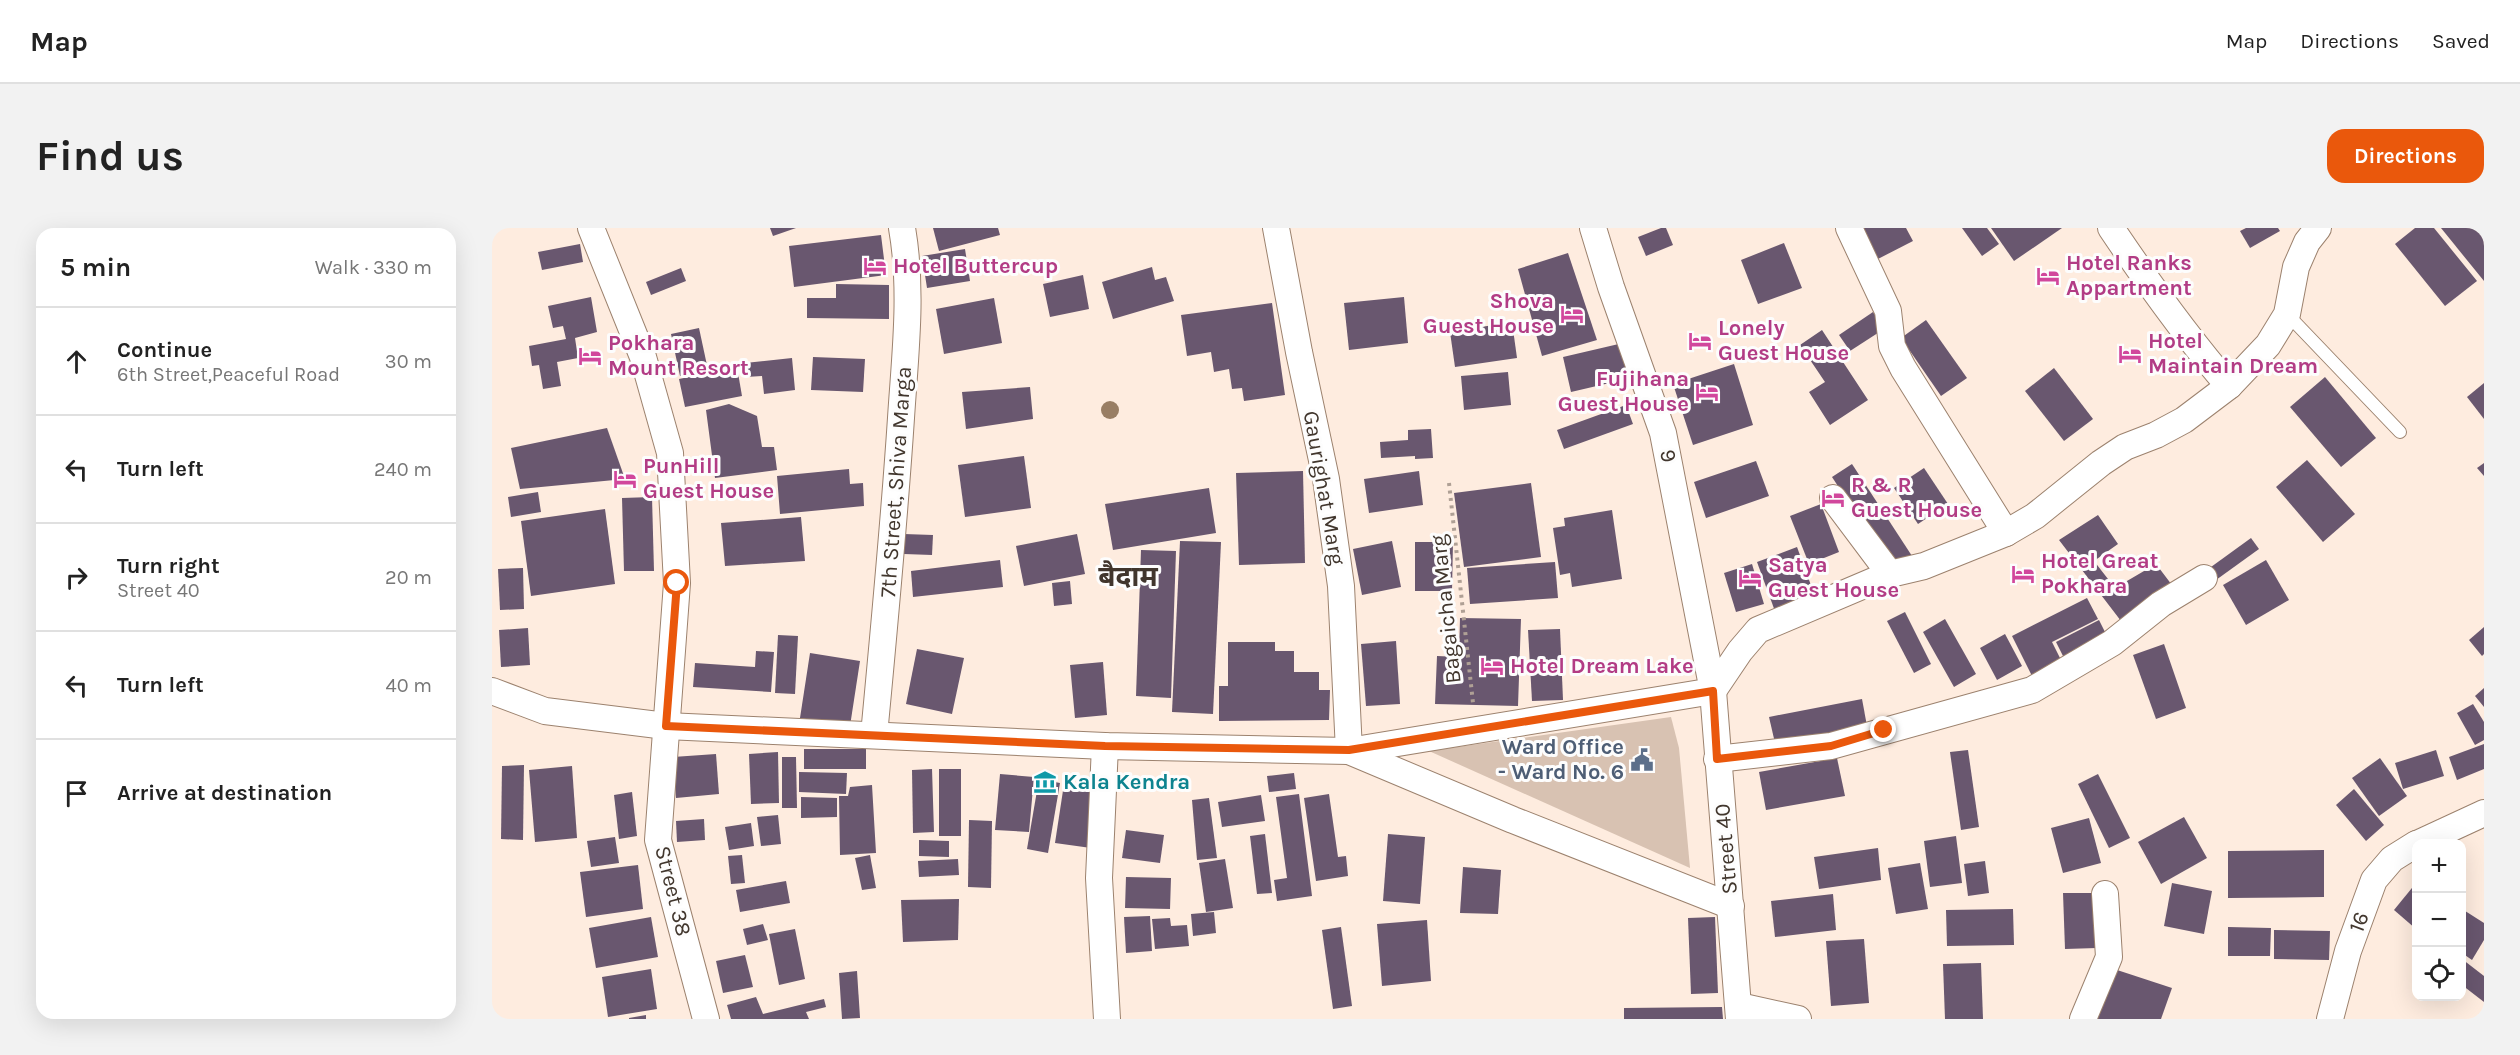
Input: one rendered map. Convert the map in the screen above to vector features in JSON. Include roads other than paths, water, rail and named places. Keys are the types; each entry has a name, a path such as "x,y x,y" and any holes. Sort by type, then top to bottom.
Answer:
{"street":[{"name":"Street 38","path":"591,228 643,357 670,453 677,583 658,840 706,1019"},
{"name":"7th Street, Shiva Marga","path":"874,735 907,330 908,258 902,228"},
{"name":"Gaurighat Marg","path":"1276,228 1326,479 1339,574 1349,750"},
{"name":"9","path":"1593,228 1611,287 1663,433 1713,691"},
{"path":"1849,228 1888,311 1892,346 1903,368 2006,533"},
{"path":"2110,228 2161,301 2229,386"},
{"path":"492,691 546,711 666,726 1105,746 1349,750 1713,691 1740,651 1758,630 1890,574 1924,566 2006,533 2035,516 2076,481 2117,452 2184,420 2229,386 2268,345 2287,314 2296,267 2307,242 2318,228"},
{"path":"1833,498 1890,574"},
{"path":"1717,759 1831,746 2032,690 2112,643 2161,604 2204,578"},
{"name":"Street 40","path":"1713,691 1739,1012"},
{"path":"1105,746 1099,878 1107,1019"},
{"path":"1349,750 1513,820 1731,906"},
{"name":"16","path":"2428,839 2484,813"},
{"name":"16","path":"2330,1019 2348,951 2374,880 2392,859 2412,847"},
{"path":"2083,1019 2109,957 2105,894"},
{"path":"1739,1012 1798,1019"}],"lane":[{"path":"2287,314 2400,432"}],"place":[{"name":"Hotel Buttercup","path":"875,266"},
{"name":"Hotel Ranks Appartment","path":"2048,276"},
{"name":"Shova Guest House","path":"1572,314"},
{"name":"Lonely Guest House","path":"1700,341"},
{"name":"Hotel Maintain Dream","path":"2130,354"},
{"name":"Pokhara Mount Resort","path":"590,356"},
{"name":"Fujihana Guest House","path":"1707,392"},
{"name":"PunHill Guest House","path":"625,479"},
{"name":"R & R Guest House","path":"1833,498"},
{"name":"Hotel Great Pokhara","path":"2023,574"},
{"name":"Satya Guest House","path":"1750,578"},
{"name":"Hotel Dream Lake","path":"1492,666"},
{"name":"Ward Office - Ward No. 6","path":"1642,760"},
{"name":"Kala Kendra","path":"1045,782"}],"district":[{"name":"बैदाम","path":"1128,576"}]}
